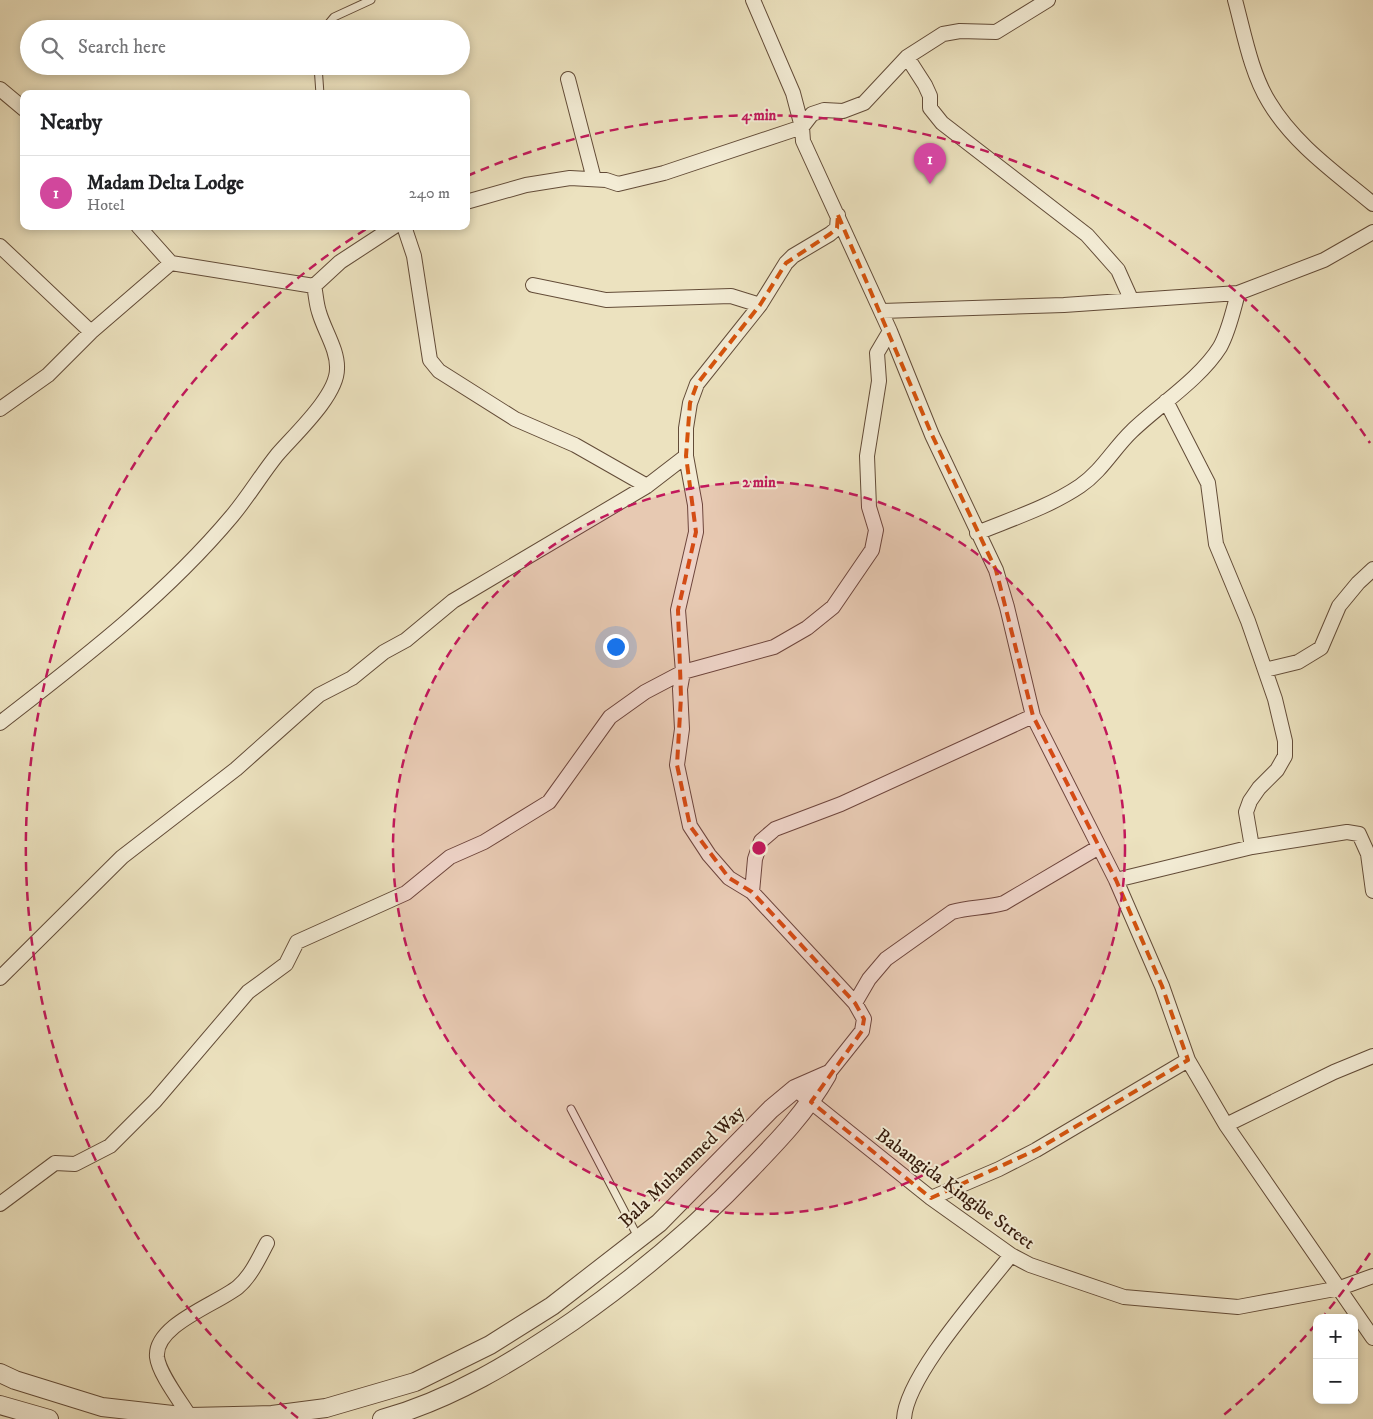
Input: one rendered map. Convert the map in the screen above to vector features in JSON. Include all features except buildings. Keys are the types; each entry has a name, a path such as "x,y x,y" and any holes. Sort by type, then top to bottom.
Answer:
{"street":[{"path":"753,0 794,93 802,127 803,141 882,311 932,435 996,570 1007,607 1033,716 1116,880 1162,986 1188,1060 1226,1126 1373,1338"},
{"path":"470,201 526,185 570,178 594,179 618,184 664,173 802,127 812,114 824,110 843,111 864,104 907,57 943,34 960,31 996,32 1048,0"},
{"path":"1235,0 1252,62 1268,102 1295,138 1373,204"},
{"path":"907,57 930,96 930,108 942,123 1087,235 1118,270 1131,299"},
{"path":"568,79 594,179"},
{"path":"0,89 20,106"},
{"path":"382,1419 418,1409 499,1370 615,1291 676,1243 715,1207 791,1126 811,1102 827,1075 862,1031 864,1019 855,1002 752,892 729,878 709,855 690,826 677,765 683,721 680,689 683,672 678,610 696,532 695,505 686,456 686,428 690,403 697,384 760,305 786,263 793,256 837,228 838,215"},
{"path":"142,230 172,263 314,286"},
{"path":"314,286 340,262 389,230"},
{"path":"405,230 414,256 430,360 439,370 515,420 575,445 647,486"},
{"path":"882,311 1064,305 1238,293 1324,260 1373,232"},
{"path":"0,246 91,332"},
{"path":"0,409 48,376 91,332 172,263"},
{"path":"533,285 606,300 731,296 760,305"},
{"path":"0,723 104,641 182,568 231,516 326,397 334,383 337,370 335,357 318,310 314,286"},
{"path":"977,533 1052,502 1080,486 1097,472 1131,431 1200,370 1219,348 1230,324 1238,293"},
{"path":"0,1204 55,1163 75,1164 110,1146 155,1102 248,992 286,964 297,942 406,893 450,857 484,842 549,802 610,717 645,692 683,672 774,647 807,628 833,606 872,550 876,530 869,507 867,456 879,381 877,353 890,331"},
{"path":"1166,401 1208,483 1216,544 1248,621 1275,699 1285,741 1285,756 1278,770 1250,801 1246,812 1252,847"},
{"path":"0,978 122,857 236,769 319,695 352,678 384,652 406,640 453,601 647,486 686,456"},
{"path":"1265,670 1298,662 1321,648 1339,606 1373,568"},
{"path":"752,892 755,859 761,841 775,829 841,804 1033,716"},
{"path":"1116,880 1252,847 1341,831 1359,834 1366,847 1373,891"},
{"path":"855,1002 869,979 886,959 952,912 986,908 1004,903 1099,846"},
{"path":"1226,1126 1334,1072 1373,1056"},
{"path":"931,1198 999,1169 1036,1150 1188,1060"},
{"name":"Bala Muhammed Way","path":"0,1373 15,1380 102,1407 190,1417 327,1414 415,1382 490,1344 552,1306 659,1223 771,1109 795,1090 827,1075"},
{"name":"Babangida Kingibe Street","path":"795,1090 931,1198 1012,1255 1030,1265 1124,1297 1238,1307 1340,1288 1373,1276"},
{"path":"190,1417 160,1366 157,1356 160,1345 179,1322 239,1287 268,1243"},
{"path":"904,1419 904,1406 926,1366 1012,1255"},
{"path":"0,1405 49,1419"}],"lane":[{"path":"332,20 334,17 371,0"},
{"path":"319,75 320,90"},
{"path":"571,1109 639,1239"}],"highlighted area":[{"path":"838,215 932,435 996,570 1033,716 1116,880 1162,986 1188,1060 1036,1150 931,1198 811,1102 862,1031 864,1019 855,1003 752,892 729,878 690,826 677,765 681,697 678,610 696,532 686,456 690,403 697,384 760,305 786,263 837,228"}],"place":[{"name":"Madam Delta Lodge","path":"930,184"}]}
